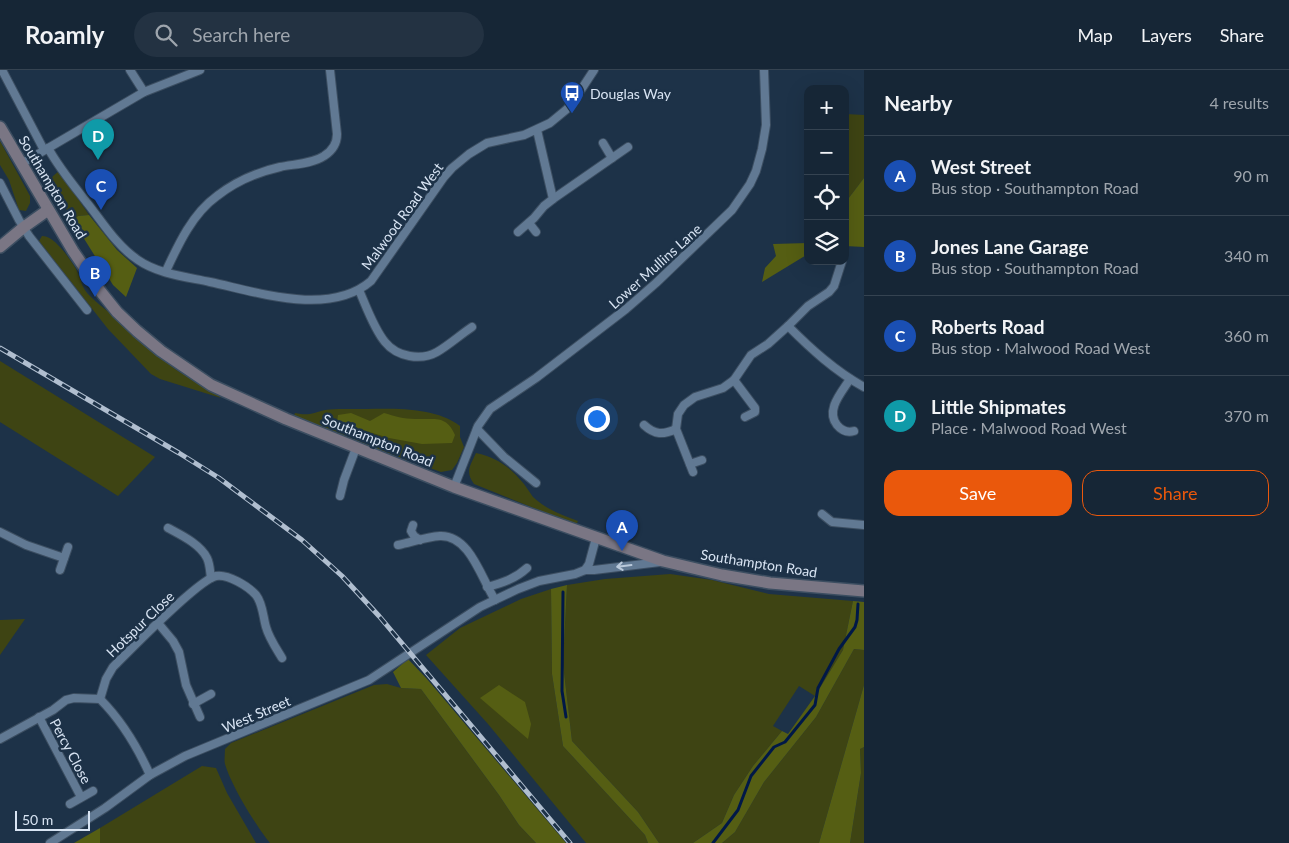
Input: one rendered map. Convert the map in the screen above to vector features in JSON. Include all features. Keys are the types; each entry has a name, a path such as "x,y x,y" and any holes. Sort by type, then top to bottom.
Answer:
{"street":[{"name":"Malwood Road West","path":"2,70 46,149 125,250 141,262 166,272 260,294 296,299 334,298 359,290 371,281 452,168 469,154 487,143 510,139 536,130 567,109 594,70"},
{"path":"130,70 144,92"},
{"path":"21,164 144,92 200,70"},
{"path":"166,272 181,238 204,208 216,196 258,174 319,159 333,148 337,141 337,134 330,70"},
{"name":"Lower Mullins Lane","path":"454,487 484,415 497,403 536,378 626,309 732,210 750,184 762,149 766,125 764,70"},
{"name":"Southampton Road","path":"0,127 48,210 101,292 117,312 162,351 196,376 232,396 454,487 663,561 722,575 770,583 864,591"},
{"path":"536,130 553,200"},
{"path":"603,143 612,158"},
{"path":"518,232 544,206 628,147"},
{"path":"0,183 19,220 87,310"},
{"path":"0,247 48,210"},
{"path":"528,223 536,232"},
{"path":"693,472 676,429 678,414 684,405 695,396 723,388 734,380 750,355 768,344 808,306 833,288 841,265"},
{"path":"359,290 385,342 394,350 406,355 417,357 438,352 472,327"},
{"path":"788,326 825,360 864,387"},
{"path":"850,379 836,402 832,415 840,429 849,432 854,431"},
{"path":"734,380 755,408 755,412 751,416 745,417"},
{"path":"644,425 650,431 657,434 667,433 676,429"},
{"path":"478,428 504,457 536,483"},
{"path":"340,496 356,448"},
{"path":"690,464 702,460"},
{"path":"822,514 832,522 864,525"},
{"path":"413,525 411,531 420,540"},
{"path":"168,528 194,544 207,558 211,578 225,576 255,594 261,605 266,628 282,658"},
{"path":"0,532 26,545 64,558"},
{"path":"398,545 441,536 451,537 459,541 470,555 495,600"},
{"path":"586,570 596,538"},
{"path":"60,570 68,547"},
{"name":"West Street","path":"50,843 91,818 150,775 186,756 369,680 480,607 495,600 539,581 586,570 663,561"},
{"path":"487,587 506,582 520,575 527,568"},
{"name":"Hotspur Close","path":"100,698 106,679 113,667 158,623 201,584 211,578"},
{"path":"158,623 173,641 179,652 186,683 193,704 200,717"},
{"path":"193,704 212,694"},
{"path":"0,739 66,700 74,698 100,698 113,712 130,736 150,775"},
{"name":"Percy Close","path":"39,717 81,797"},
{"name":"Percy Close","path":"70,804 93,791"}],"green space":[{"path":"849,114 864,115 864,178 849,198"},
{"path":"0,141 30,196 30,203 26,211 19,210 9,180 0,165"},
{"path":"59,171 89,215 78,216 73,221 50,182"},
{"path":"864,178 864,247 849,246 849,198"},
{"path":"89,215 117,250 137,268 126,297 113,285 73,221 78,216"},
{"path":"42,236 52,239 70,259 85,290 95,301 167,363 221,398 160,379 151,374 108,329 39,241"},
{"path":"804,243 804,256 762,282 765,268 776,256 773,244"},
{"path":"0,361 155,457 118,496 0,422"},
{"path":"343,409 403,409 434,414 460,426 460,437 464,447 452,470 441,472 360,443 294,416 295,413 307,414"},
{"path":"351,413 370,421 384,413 407,418 439,420 448,424 455,435 452,443 422,444 389,438 353,427 341,426 337,423 338,415"},
{"path":"476,453 503,464 519,478 533,497 554,511 578,521 576,525 474,484 469,472"},
{"path":"670,574 712,580 769,594 853,601 843,650 815,696 799,686 773,726 782,731 753,766 734,795 722,823 693,843 659,843 638,812 572,741 563,664 567,585 605,579"},
{"path":"567,585 563,664 572,741 638,812 659,843 648,843 645,835 563,746 552,674 551,589"},
{"path":"551,589 552,674 563,746 645,835 648,843 586,843 488,724 426,655 460,628 521,599"},
{"path":"853,601 864,602 864,650 854,649 816,717 764,782 735,832 722,843 693,843 722,823 734,795 753,766 782,731 788,734 815,696 843,650"},
{"path":"25,619 0,655 0,620"},
{"path":"854,649 864,650 864,685 819,843 722,843 735,832 764,782 816,717"},
{"path":"408,659 566,843 536,843 519,825 421,689 401,688 393,672"},
{"path":"387,684 401,688 421,689 519,825 536,843 270,843 238,794 225,764 225,749 231,743 374,685"},
{"path":"499,685 525,702 531,724 528,739 480,698"},
{"path":"864,685 864,747 860,749 861,773 850,843 819,843"},
{"path":"864,747 864,843 850,843 861,773 860,749"},
{"path":"202,766 216,768 227,793 256,843 100,843 100,828"},
{"path":"100,828 100,843 74,843"}],"waterway":[{"path":"563,592 562,691 566,717"},
{"path":"713,843 738,810 751,776 774,747 785,742 815,705 818,688 839,649 855,627 858,604"}],"railway":[{"path":"0,348 219,478 302,540 342,576 379,616 570,843"}],"place":[{"name":"Douglas Way","path":"572,114"},
{"name":"Little Shipmates","path":"98,160"},
{"name":"Roberts Road","path":"101,210"},
{"name":"Jones Lane Garage","path":"95,297"},
{"name":"West Street","path":"622,551"}]}
